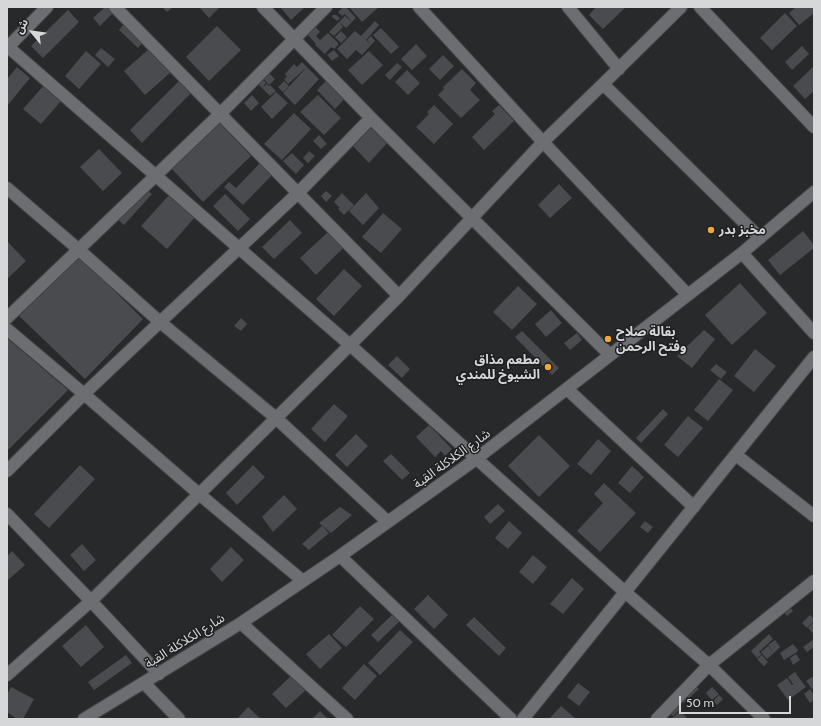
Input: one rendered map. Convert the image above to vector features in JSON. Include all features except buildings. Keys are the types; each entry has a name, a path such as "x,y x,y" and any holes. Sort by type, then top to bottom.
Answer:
{"street":[{"path":"47,7 7,47 350,345 476,460 709,665 764,719"},
{"path":"115,7 399,296"},
{"path":"263,7 471,218 610,355"},
{"path":"7,318 220,114 326,7"},
{"path":"419,7 543,142 688,295"},
{"path":"568,7 619,68"},
{"path":"7,675 91,601 350,345 399,296 543,142 681,7"},
{"path":"700,7 814,127"},
{"path":"603,84 760,238"},
{"path":"7,470 84,394 298,193 372,118"},
{"path":"7,188 160,322 276,418 388,522"},
{"name":"شارع الكلاكلة القبة","path":"84,719 242,623 476,460 742,253 814,192"},
{"path":"742,253 814,333"},
{"path":"7,329 303,581"},
{"path":"523,719 814,357"},
{"path":"567,389 694,506"},
{"path":"736,455 814,516"},
{"path":"7,514 159,674"},
{"path":"340,556 511,719"},
{"path":"657,719 709,665 814,581"},
{"path":"242,623 347,719"},
{"path":"144,683 178,719"}],"place":[{"name":"مخبز بدر","path":"711,230"},
{"name":"بقالة صلاح وفتح الرحمن","path":"608,339"},
{"name":"مطعم مذاق الشيوخ للمندي","path":"548,367"}]}
